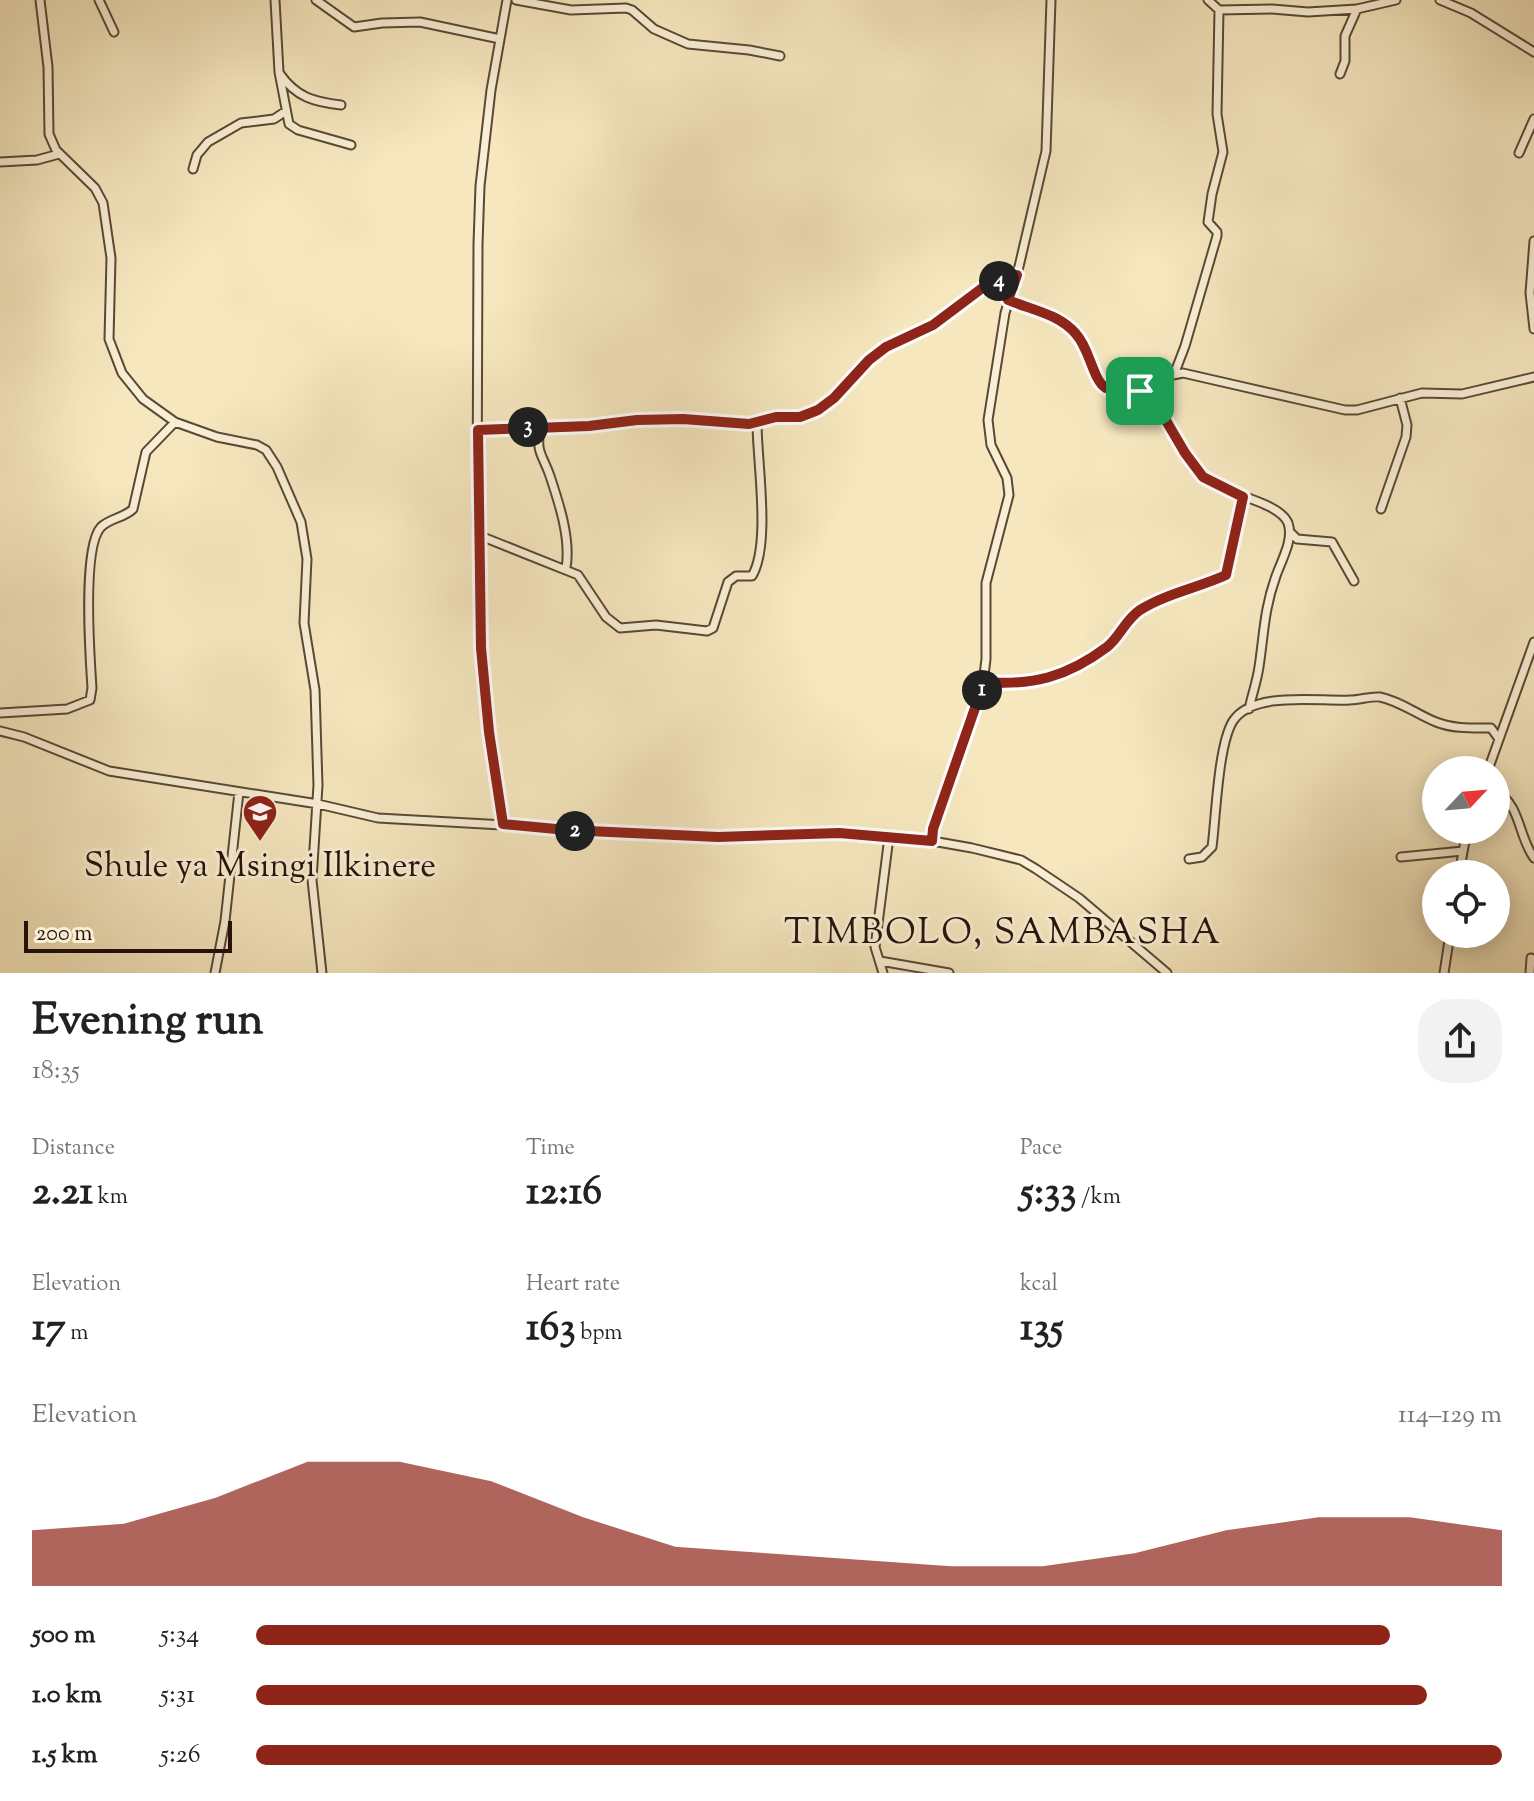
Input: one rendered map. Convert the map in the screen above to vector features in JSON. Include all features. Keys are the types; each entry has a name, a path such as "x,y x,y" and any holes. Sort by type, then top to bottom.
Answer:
{"street":[{"path":"40,0 48,67 49,134 59,154 95,188 103,203 111,258 109,339 117,361 134,390 175,422 266,450 277,467 301,522 307,559 304,623 315,690 318,804 312,880 322,973"},
{"path":"99,0 114,32"},
{"path":"275,0 279,72 292,127 351,145"},
{"path":"316,0 354,27 420,22 500,39"},
{"path":"503,824 489,732 481,648 478,430 480,186 491,90 507,0"},
{"path":"516,0 571,10 626,8 654,29 688,44 762,51 780,56"},
{"path":"932,841 933,829 984,682 986,583 1009,495 1007,478 991,445 988,428 1008,300 1017,275 1046,151 1051,0"},
{"path":"1208,0 1219,10 1298,12 1357,9 1396,0"},
{"path":"1440,0 1471,13 1534,52"},
{"path":"1340,74 1345,61 1345,36 1357,9"},
{"path":"1175,372 1217,236 1208,222 1223,152 1217,114 1219,10"},
{"path":"279,72 301,96 341,105"},
{"path":"193,169 197,155 208,142 241,123 274,119 286,111"},
{"path":"1519,153 1534,119"},
{"path":"0,162 37,160 59,154"},
{"path":"1534,241 1530,293 1534,329"},
{"path":"478,430 589,426 637,420 757,423 776,417 800,417 818,410 834,398 869,360 886,347 933,325 981,289 1017,275"},
{"path":"1008,300 1067,324 1086,347 1097,381 1105,388 1116,392 1150,393 1185,453 1203,477 1286,518 1289,530 1287,546 1264,614 1259,668 1249,709"},
{"path":"1140,391 1175,372 1345,410 1370,407 1422,393 1462,394 1534,377"},
{"path":"1381,509 1406,437 1407,425 1400,398"},
{"path":"0,713 67,709 90,700 88,614 95,538 105,524 133,509 146,452 175,422"},
{"path":"478,535 566,568 584,581 610,622 620,628 656,625 686,630 711,629 728,582 736,576 752,576 756,568 761,524 757,423"},
{"path":"540,428 539,454 550,475 560,512 567,546 566,568"},
{"path":"984,682 1018,685 1058,675 1107,647 1140,610 1206,581 1224,577 1230,565 1243,497"},
{"path":"1289,530 1297,539 1332,542 1354,581"},
{"path":"1493,756 1534,642"},
{"path":"1189,859 1202,857 1212,847 1223,755 1231,726 1237,716 1249,709 1293,699 1353,700 1378,697 1438,723 1464,728 1491,728 1499,739"},
{"path":"0,731 24,737 109,771 318,804 378,818 718,837 820,833 932,841 1002,854 1036,869 1079,898 1167,973"},
{"path":"215,973 225,921 239,792"},
{"path":"1510,801 1524,843 1534,858"},
{"path":"883,973 875,947 889,837"},
{"path":"1461,860 1464,844"},
{"path":"1401,857 1463,851"},
{"path":"1444,973 1448,948"},
{"path":"1530,973 1531,958"},
{"path":"880,961 949,973"}],"place":[{"name":"Shule ya Msingi Ilkinere","path":"260,843"}],"district":[{"name":"TIMBOLO, SAMBASHA","path":"1003,930"}],"route":[{"path":"1017,275 1008,300 1067,324 1086,347 1097,381 1105,388 1116,392 1140,391 1153,397 1170,431 1203,477 1243,497 1229,571 1224,577 1206,581 1140,610 1121,627 1107,647 1065,672 1018,685 984,682 933,829 932,841 839,833 718,837 503,824 489,732 481,648 478,430 589,426 637,420 683,419 749,424 776,417 800,417 818,410 834,398 869,360 886,347 933,325 981,289 1017,275"}]}
